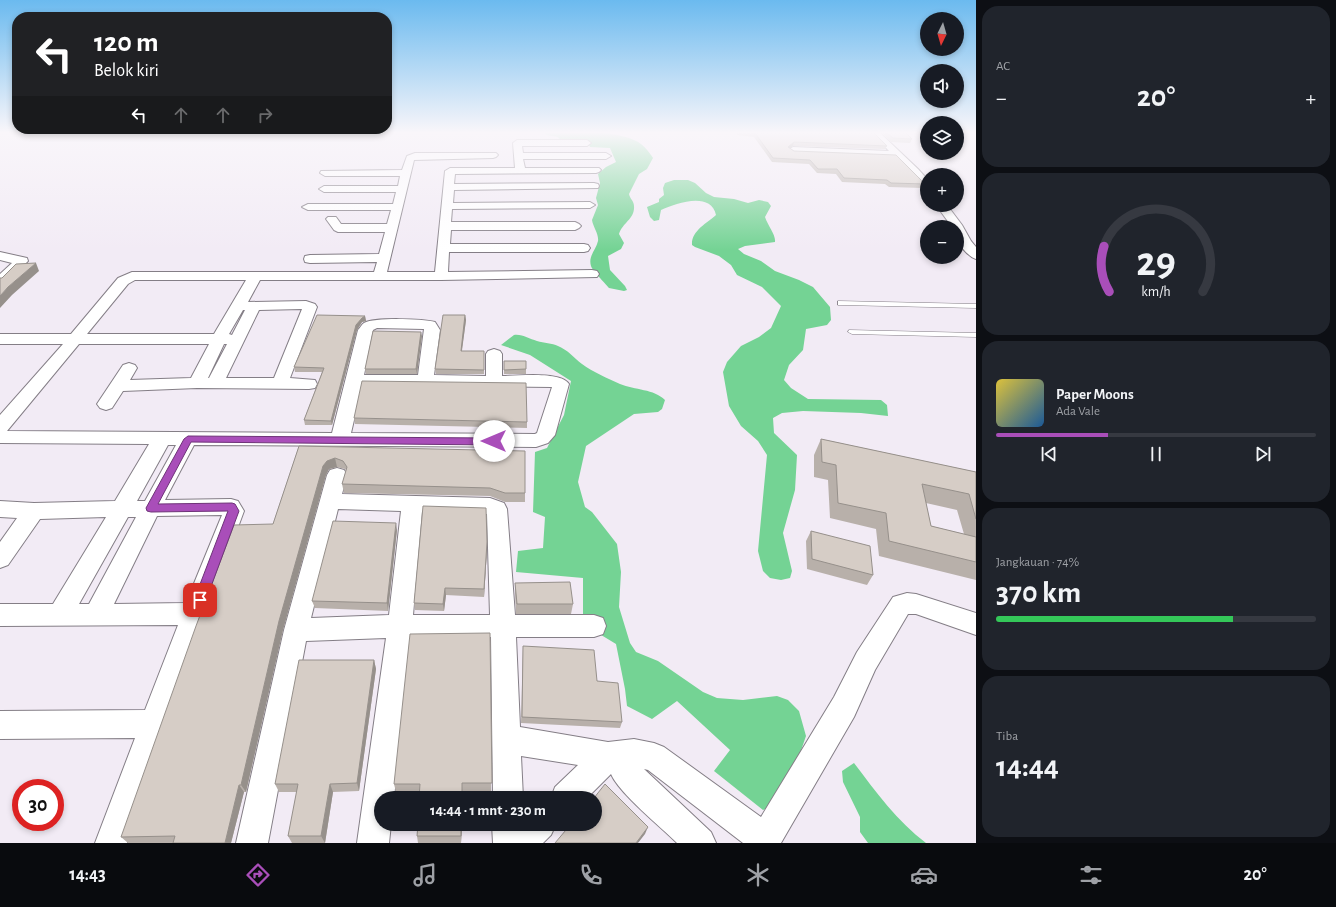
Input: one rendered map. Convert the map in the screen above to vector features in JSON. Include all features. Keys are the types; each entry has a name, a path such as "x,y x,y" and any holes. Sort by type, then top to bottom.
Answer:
{"street":[{"path":"442,276 450,172 496,171"},
{"path":"325,173 405,173 380,275"},
{"path":"450,187 594,186"},
{"path":"324,189 401,189"},
{"path":"448,206 590,205"},
{"path":"308,207 396,207"},
{"path":"946,212 958,227 965,242 976,256"},
{"path":"332,219 338,228 391,228"},
{"path":"446,226 575,226"},
{"path":"444,248 584,248"},
{"path":"0,256 22,262 0,281"},
{"path":"310,259 384,258"},
{"path":"0,272 13,260"},
{"path":"0,427 123,281 132,276 442,276 592,274"},
{"path":"215,383 236,339 256,275"},
{"path":"197,383 219,339 246,306 306,305 310,307 280,383"},
{"path":"340,440 366,330 369,326 377,324 430,325 432,330 425,381"},
{"path":"0,339 236,339"},
{"path":"494,354 494,381"},
{"path":"106,404 129,368"},
{"path":"0,438 524,442 544,439 561,384 552,381 355,380"},
{"path":"118,386 197,383 309,384"},
{"path":"60,614 162,439"},
{"path":"96,615 188,439"},
{"path":"252,843 296,630 337,475"},
{"path":"330,501 490,506 497,509 503,626 508,791"},
{"path":"373,843 400,626 412,503"},
{"path":"0,509 34,511 232,507 234,511 194,614 111,843"},
{"path":"0,559 34,511"},
{"path":"506,740 614,755 634,753 654,757 764,841 844,707 866,662 901,604 916,604 976,624"},
{"path":"0,615 194,614"},
{"path":"296,630 400,626 594,626"},
{"path":"0,725 155,724"},
{"path":"574,791 614,755"},
{"path":"614,755 636,783 700,843"},
{"path":"508,831 509,843"},
{"path":"520,843 533,831"}],"lane":[{"path":"841,303 976,306"},
{"path":"852,332 976,335"}],"green space":[{"path":"601,171 643,171 639,174 629,194 634,204 634,210 633,214 623,226 619,234 624,243 621,249 608,256 610,270 625,286 627,290 624,291 609,288 591,266 590,262 591,256 598,241 598,236 592,220 598,205 596,198 600,183 598,174"},
{"path":"674,180 688,180 695,183 706,193 714,197 734,199 748,203 759,200 768,202 771,206 765,217 774,236 775,242 745,246 738,249 744,254 761,261 775,271 813,287 830,307 831,320 827,325 806,329 803,350 789,365 784,380 791,388 808,399 881,400 887,405 888,416 861,413 803,411 782,413 773,418 774,433 797,455 795,490 783,533 792,571 790,578 781,580 770,578 763,571 758,551 767,455 758,441 741,426 729,406 723,372 727,362 741,346 759,337 771,328 781,306 762,287 737,275 731,265 719,256 692,245 692,240 697,231 716,215 713,208 707,203 692,201 675,204 661,210 659,220 654,221 650,217 647,207 659,202 659,199 664,195 663,188 665,183"},
{"path":"514,335 523,336 558,346 586,367 600,375 620,384 661,396 665,400 662,409 658,412 634,414 586,446 578,482 585,507 592,512 617,544 621,572 619,607 630,643 636,652 658,661 703,692 717,698 743,700 777,696 788,700 799,711 806,736 784,800 763,810 714,771 730,750 677,701 652,719 627,706 616,644 583,624 583,578 516,572 518,551 543,548 545,517 533,512 535,452 547,448 564,415 571,381 530,355 501,345"},
{"path":"854,763 896,816 926,843 868,843 860,832 860,817 843,782 842,771"}],"building":[{"path":"839,171 912,171 920,179 920,184 891,183 887,180 844,178"},
{"path":"36,263 8,287 0,296 0,278 2,278 16,264"},
{"path":"317,315 365,316 356,325 331,421 304,420 324,368 294,367"},
{"path":"443,315 465,315 461,351 484,351 484,370 435,369"},
{"path":"373,331 421,332 416,369 365,369"},
{"path":"504,361 526,361 526,369 504,370"},
{"path":"362,381 526,383 527,422 354,418"},
{"path":"821,439 976,472 976,519 969,494 922,484 931,526 976,537 976,562 889,541 886,513 838,503 836,465 822,462"},
{"path":"299,446 525,451 525,493 505,493 490,488 342,484 347,467 343,461 335,458 327,461 323,466 279,621 241,785 239,785 225,843 173,843 175,836 121,837 196,626 234,525 273,524"},
{"path":"423,506 486,508 487,542 484,589 445,588 443,604 414,603"},
{"path":"333,521 396,523 387,603 312,601"},
{"path":"811,531 870,546 873,575 812,559"},
{"path":"570,582 573,604 517,604 515,583"},
{"path":"490,633 492,783 462,783 462,791 420,791 420,784 394,784 410,634"},
{"path":"523,646 594,650 597,681 618,683 622,722 522,717"},
{"path":"299,660 374,660 357,783 330,784 321,836 288,836 298,784 275,784"},
{"path":"605,784 648,827 636,843 555,843 565,831 602,831 602,791 600,791"},
{"path":"417,831 461,831 461,836 417,836"}],"route":[{"path":"200,600 234,511 232,507 151,508 188,439 494,441"}]}
